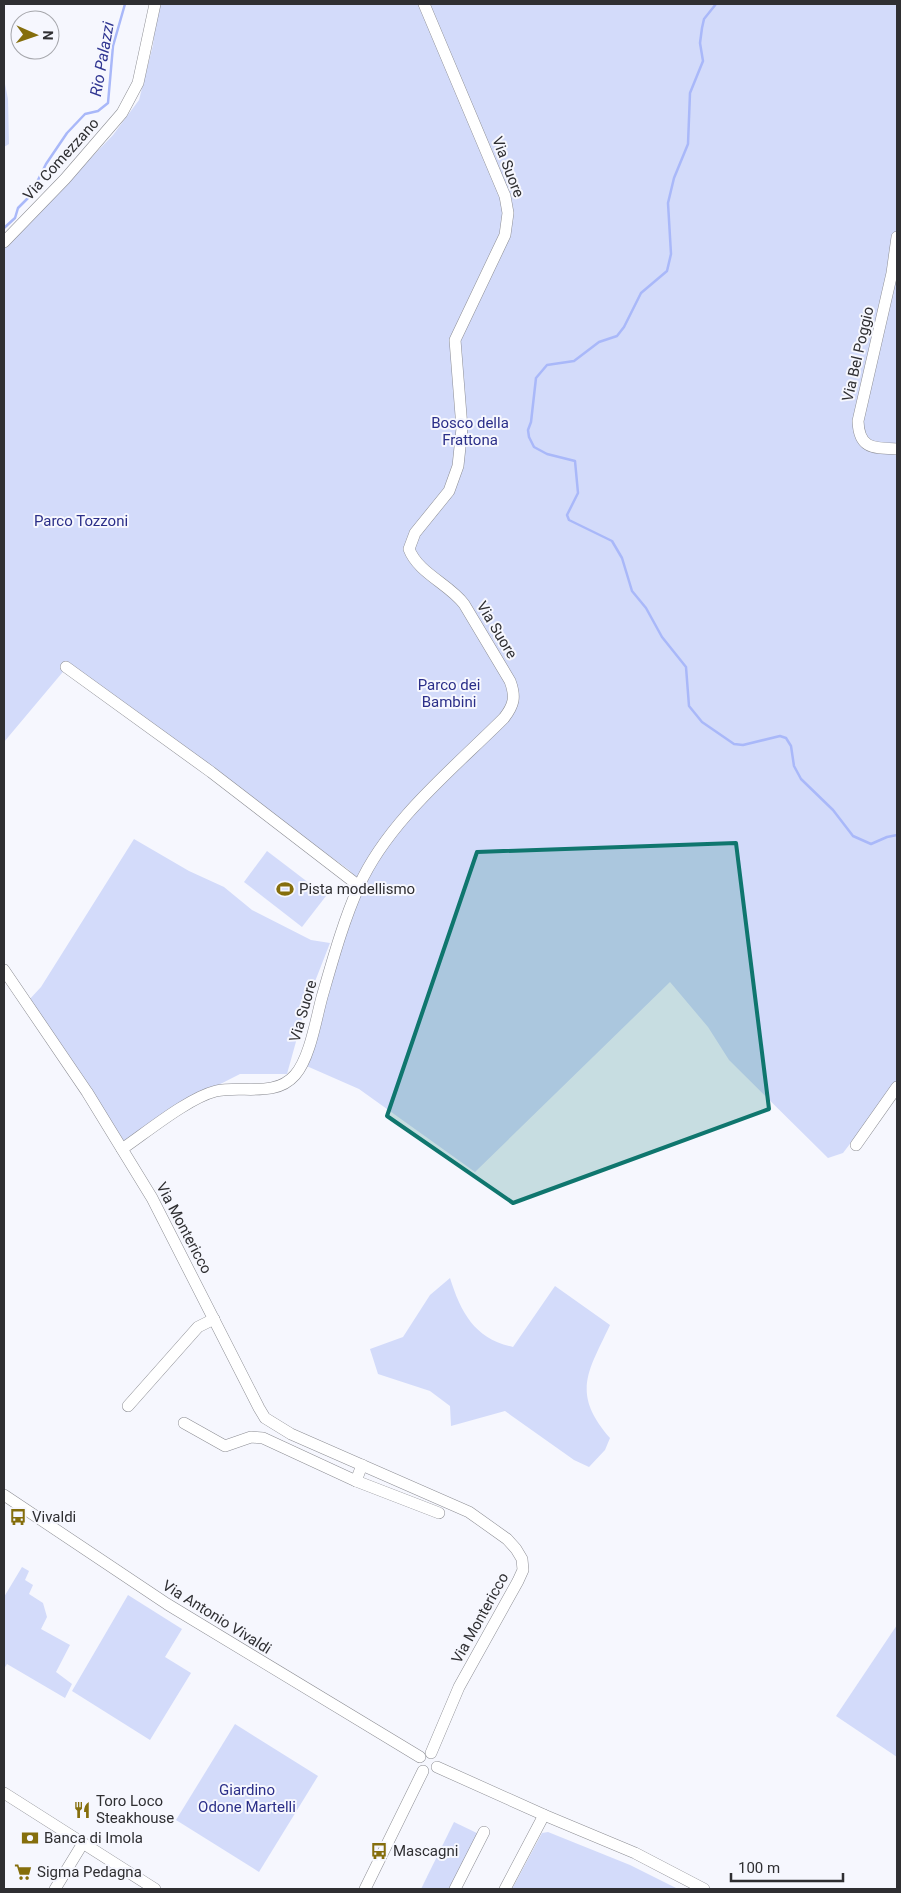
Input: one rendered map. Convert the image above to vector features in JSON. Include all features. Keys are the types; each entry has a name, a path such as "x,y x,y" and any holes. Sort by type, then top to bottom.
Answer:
{"street":[{"name":"Via Comezzano","path":"4,242 65,179 122,113 138,83 154,4"},
{"name":"Via Suore","path":"122,1148 204,1096 226,1089 278,1087 295,1075 304,1060 336,949 359,886 388,837 504,718 510,709 514,697 510,682 464,604 458,596 414,560 409,550 415,533 443,499 454,478 460,451 462,428 455,340 502,243 508,213 506,196 424,4"},
{"name":"Via Bel Poggio","path":"897,238 892,273 858,421 858,434 870,447 897,449"},
{"path":"66,667 211,772 359,886"},
{"name":"Via Montericco","path":"4,970 87,1092 156,1206 245,1383 266,1418 291,1434 469,1512 507,1539 522,1559 523,1570 518,1581 459,1687 431,1753"},
{"path":"856,1145 897,1087"},
{"path":"128,1406 198,1327 214,1319"},
{"path":"184,1423 225,1446 251,1437 263,1438 356,1480 439,1513"},
{"path":"356,1480 362,1465"},
{"name":"Via Antonio Vivaldi","path":"4,1495 167,1604 420,1758"},
{"path":"425,1753 431,1753 436,1757 437,1767 430,1772 423,1771 418,1764 420,1758 425,1753"},
{"path":"437,1767 635,1853 704,1889"},
{"path":"365,1889 423,1771"},
{"path":"7,1799 81,1846 155,1889"},
{"path":"505,1889 544,1815"},
{"path":"455,1889 484,1832"},
{"path":"55,1889 81,1846"},
{"path":"81,1846 142,1889"}],"highlighted area":[{"path":"736,843 769,1109 513,1203 387,1116 477,852"}],"green space":[{"name":"Bosco della Frattona","path":"157,4 897,4 897,1082 843,1153 828,1158 729,1060 708,1027 670,982 475,1172 359,1089 302,1064 361,884 349,870 67,667 4,742 4,248 113,135 139,100 153,45"},
{"path":"4,79 8,99 9,144 4,147"},
{"path":"134,839 189,871 224,887 252,910 311,940 330,943 307,1002 287,1074 240,1074 181,1104 119,1148 28,1001 41,987"},
{"name":"Pista modellismo","path":"267,851 326,896 302,927 244,882"},
{"path":"450,1278 459,1302 471,1323 489,1338 513,1347 555,1286 610,1325 590,1370 587,1382 587,1395 590,1408 610,1438 605,1450 589,1467 574,1460 505,1411 451,1426 450,1406 430,1391 378,1374 370,1349 403,1337 430,1295"},
{"path":"22,1567 29,1571 25,1580 33,1585 29,1594 43,1603 47,1617 41,1629 70,1645 56,1672 72,1684 65,1698 7,1664 4,1669 4,1597"},
{"path":"128,1595 182,1629 165,1657 191,1673 150,1740 72,1691"},
{"path":"897,1625 897,1757 836,1716"},
{"name":"Giardino Odone Martelli","path":"235,1724 318,1776 259,1872 176,1820"},
{"path":"454,1822 481,1835 453,1889 421,1889"},
{"path":"548,1832 630,1865 678,1889 512,1889 542,1833"}],"waterway":[{"name":"Rio Palazzi","path":"4,228 15,218 18,208 30,196 46,164 67,133 85,114 98,111 108,103 113,46 125,4"},
{"path":"716,4 704,19 700,43 703,61 690,93 688,144 674,178 668,203 671,254 667,271 641,293 624,327 617,336 599,342 574,361 547,365 536,378 531,422 528,430 529,437 534,447 547,454 575,461 578,493 567,515 569,520 612,541 622,558 632,591 646,608 662,637 686,667 689,706 702,722 734,744 743,745 780,736 786,738 791,746 794,766 801,779 833,810 853,836 871,844 897,835"}],"place":[{"name":"Pista modellismo","path":"285,889"},
{"name":"Vivaldi","path":"18,1517"},
{"name":"Toro Loco Steakhouse","path":"82,1810"},
{"name":"Banca di Imola","path":"30,1838"},
{"name":"Mascagni","path":"379,1851"},
{"name":"Sigma Pedagna","path":"23,1872"}],"park label":[{"name":"Parco Tozzoni","path":"81,521"},
{"name":"Parco dei Bambini","path":"449,694"}]}
